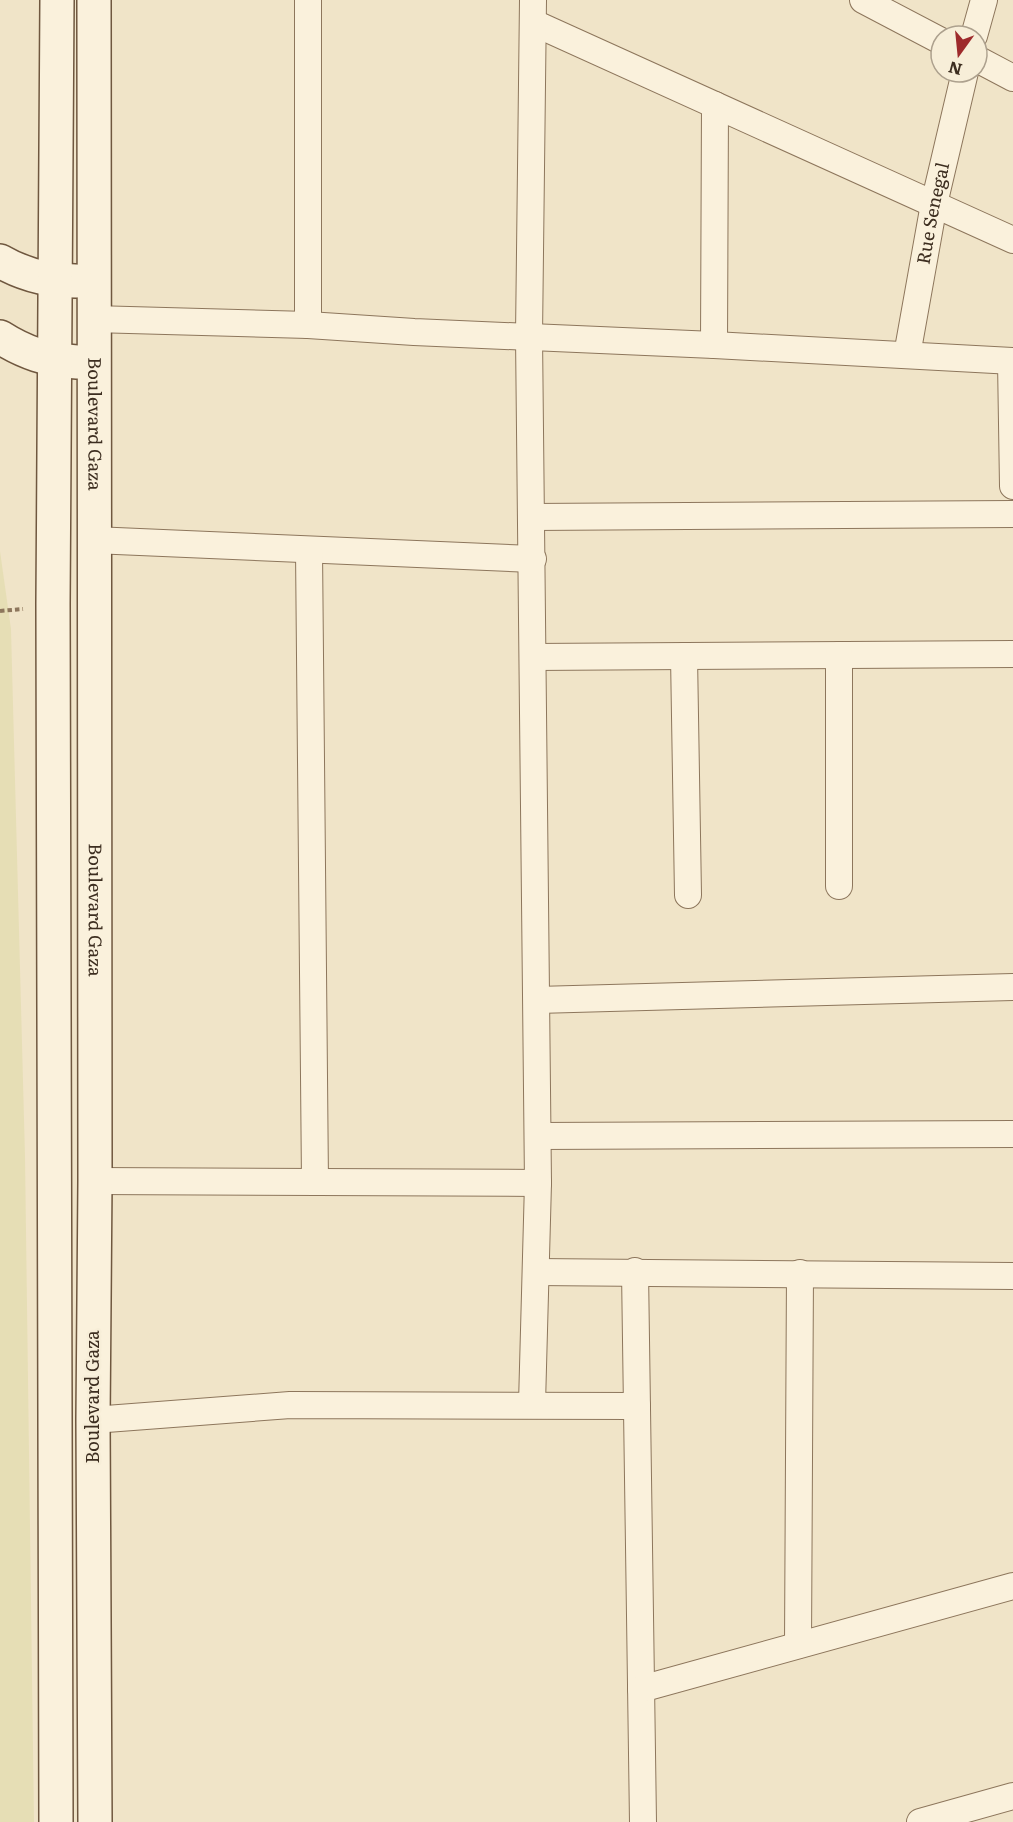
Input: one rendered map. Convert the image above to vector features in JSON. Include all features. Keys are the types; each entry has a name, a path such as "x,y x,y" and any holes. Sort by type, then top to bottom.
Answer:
{"street":[{"name":"Boulevard Gaza","path":"56,1822 53,651 57,0"},
{"name":"Boulevard Gaza","path":"94,0 95,1822"},
{"path":"308,0 308,325"},
{"path":"863,0 929,35"},
{"path":"977,24 984,0"},
{"path":"532,1404 538,1183 529,336 530,146 534,11 715,105 1013,240"},
{"path":"989,66 1013,78"},
{"name":"Rue Senegal","path":"907,355 934,204 962,84"},
{"path":"714,345 715,105"},
{"path":"0,261 37,277 56,281 93,281"},
{"path":"93,319 308,325 1012,361 1013,486"},
{"path":"0,337 34,356 55,361 93,362"},
{"path":"532,517 1013,514"},
{"path":"93,540 533,559"},
{"path":"309,550 315,1182"},
{"path":"534,657 1013,654"},
{"path":"684,656 688,896"},
{"path":"838,886 839,656"},
{"path":"537,1000 1013,987"},
{"path":"538,1136 1013,1134"},
{"path":"95,1181 538,1183"},
{"path":"536,1272 635,1271 1013,1276"},
{"path":"635,1271 643,1822"},
{"path":"798,1645 800,1273"},
{"path":"93,1420 290,1405 637,1406"},
{"path":"641,1689 1013,1586"},
{"path":"920,1822 1013,1796"}],"shaded area":[{"path":"0,551 11,629 25,1156 34,1822 0,1822"}]}
